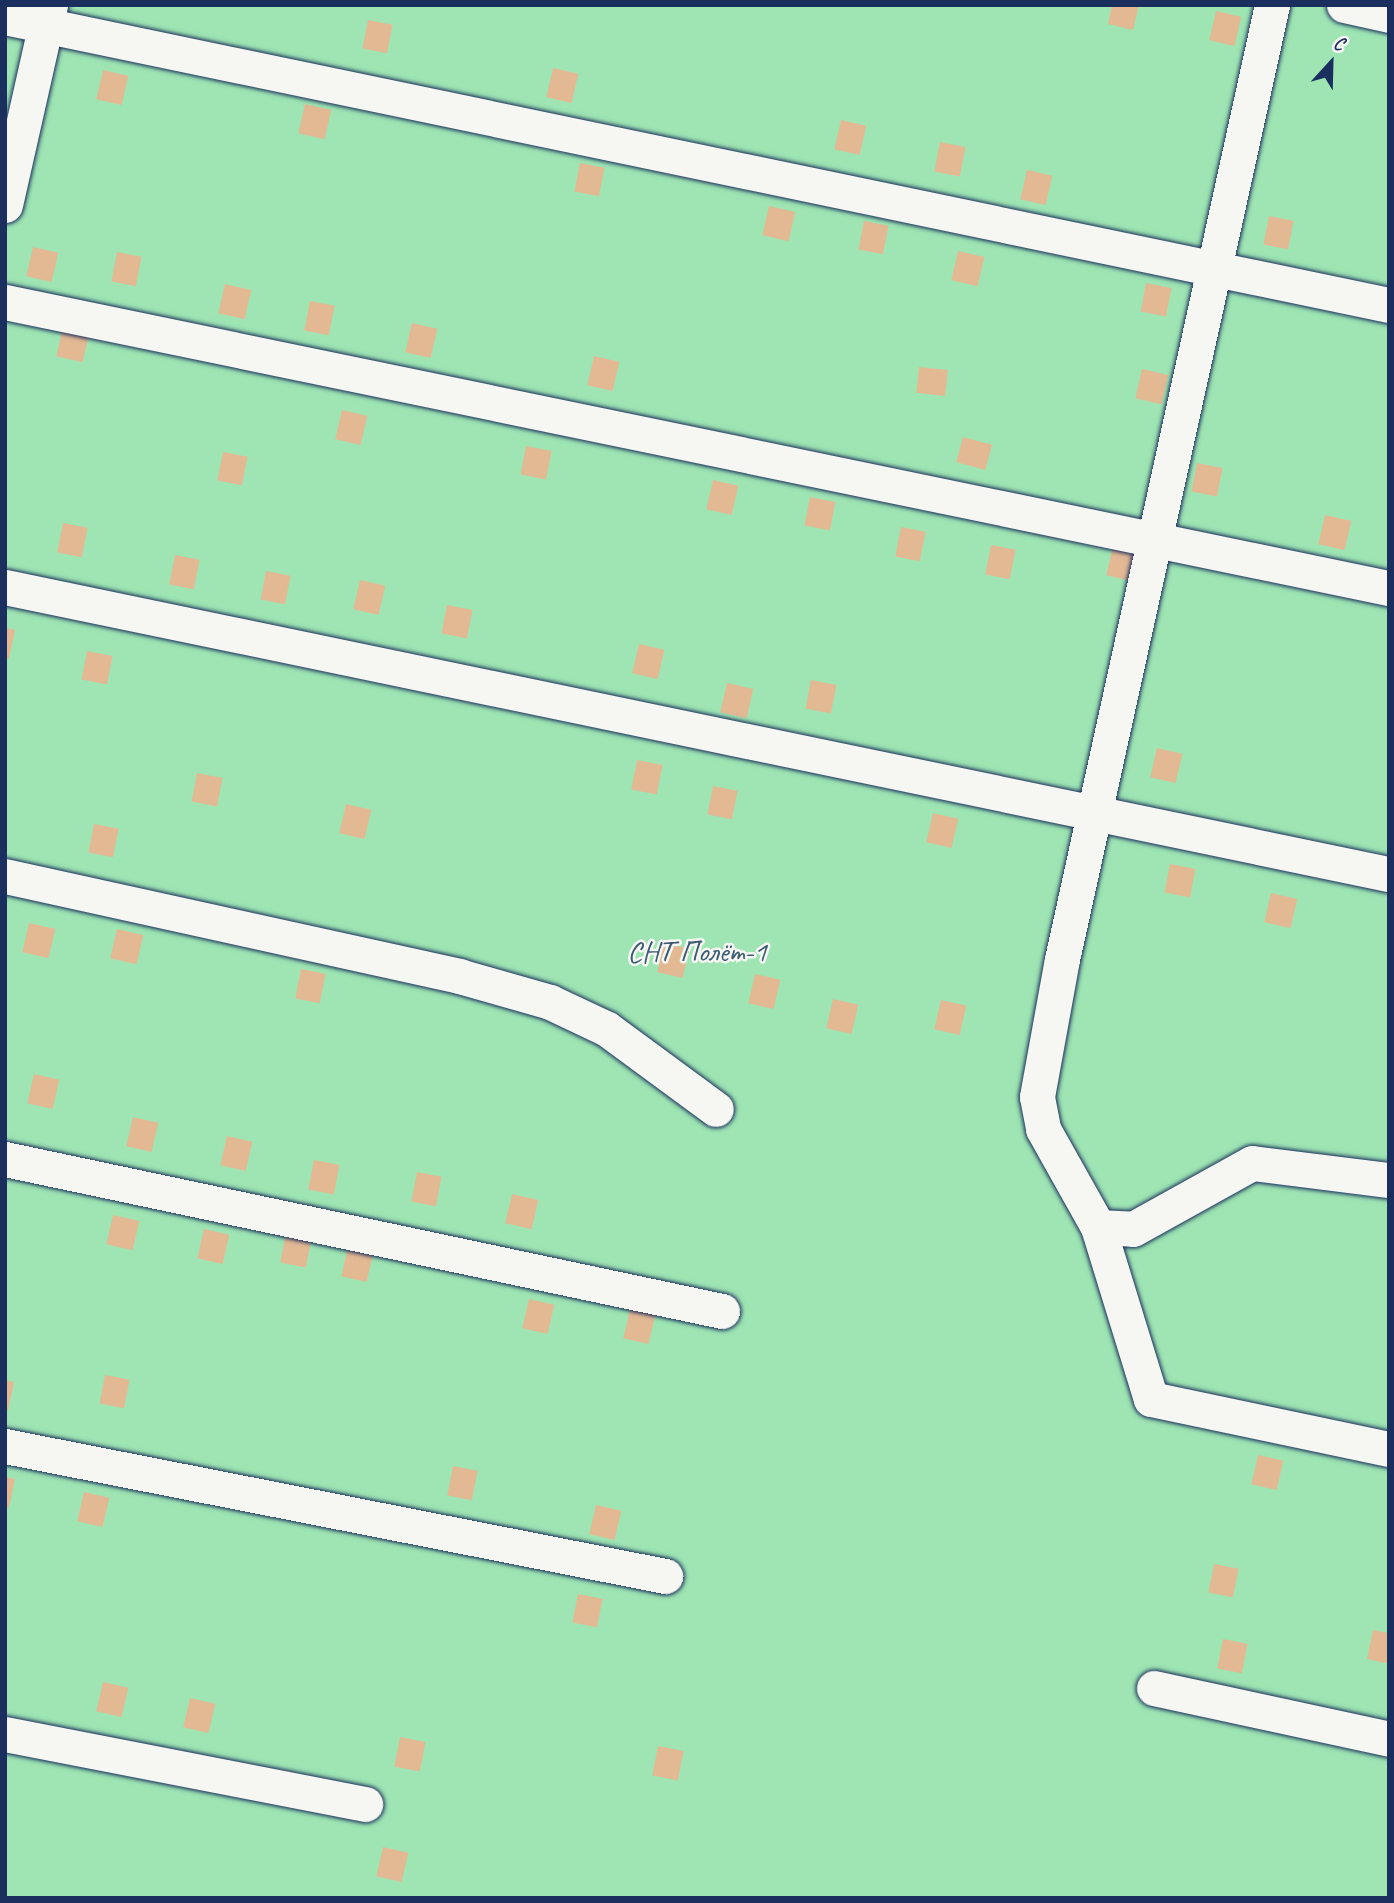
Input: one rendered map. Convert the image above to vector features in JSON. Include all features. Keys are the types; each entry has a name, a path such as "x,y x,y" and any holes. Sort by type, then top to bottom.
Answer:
{"street":[{"path":"1272,5 1096,811 1037,1097 1043,1129 1098,1227 1151,1399 1389,1449"},
{"path":"1344,5 1389,15"},
{"path":"5,205 48,15"},
{"path":"5,17 48,15 1389,305"},
{"path":"5,302 1389,588"},
{"path":"5,587 1096,811 1389,874"},
{"path":"5,876 459,976 550,1002 607,1029 716,1109"},
{"path":"5,1159 722,1311"},
{"path":"1098,1227 1133,1229 1252,1163 1389,1180"},
{"path":"5,1446 665,1576"},
{"path":"1154,1688 1389,1739"},
{"path":"5,1734 365,1804"}],"green space":[{"name":"СНТ Полёт-1","path":"5,5 1389,5 1389,1898 5,1898"}],"building":[{"path":"1112,5 1139,5 1133,30 1108,24"},
{"path":"1216,11 1241,17 1235,46 1209,40"},
{"path":"368,20 393,25 387,53 362,48"},
{"path":"553,68 578,74 572,103 546,97"},
{"path":"103,70 128,76 122,105 96,99"},
{"path":"305,104 331,110 325,139 298,133"},
{"path":"841,120 866,126 860,155 834,149"},
{"path":"940,142 966,147 960,176 934,171"},
{"path":"580,163 605,168 599,196 574,191"},
{"path":"1027,170 1052,176 1046,205 1020,199"},
{"path":"769,206 795,212 789,241 762,235"},
{"path":"1269,216 1294,221 1288,249 1263,244"},
{"path":"864,221 889,226 883,254 858,249"},
{"path":"33,247 58,253 52,282 26,276"},
{"path":"958,251 984,257 978,286 951,280"},
{"path":"117,252 142,257 136,286 111,281"},
{"path":"1146,283 1172,288 1166,316 1140,311"},
{"path":"225,284 251,290 245,319 218,313"},
{"path":"310,301 335,306 329,335 304,330"},
{"path":"412,323 437,329 431,358 405,352"},
{"path":"63,327 89,333 83,362 56,356"},
{"path":"594,356 619,362 613,391 587,385"},
{"path":"919,367 948,370 945,396 916,393"},
{"path":"1142,369 1168,375 1162,404 1135,398"},
{"path":"342,410 367,416 361,445 335,439"},
{"path":"963,437 992,445 985,470 956,462"},
{"path":"526,446 552,451 546,479 520,474"},
{"path":"223,452 248,457 242,485 217,480"},
{"path":"1197,463 1223,468 1217,496 1191,491"},
{"path":"713,480 738,486 732,515 706,509"},
{"path":"810,497 836,502 830,530 804,525"},
{"path":"1325,515 1351,521 1345,550 1318,544"},
{"path":"63,523 88,528 82,557 57,552"},
{"path":"901,527 926,532 920,561 895,556"},
{"path":"991,545 1016,550 1010,579 985,574"},
{"path":"1113,546 1138,552 1132,581 1106,575"},
{"path":"175,555 200,560 194,589 169,584"},
{"path":"266,571 291,576 285,604 260,599"},
{"path":"360,580 385,586 379,615 353,609"},
{"path":"447,605 473,610 467,638 441,633"},
{"path":"5,628 15,630 9,659 5,658"},
{"path":"639,644 664,650 658,679 632,673"},
{"path":"87,651 113,656 107,684 81,679"},
{"path":"811,680 837,685 831,713 805,708"},
{"path":"727,683 753,689 747,718 720,712"},
{"path":"1157,748 1182,754 1176,783 1150,777"},
{"path":"637,760 663,765 657,794 631,789"},
{"path":"197,773 223,778 217,806 191,801"},
{"path":"713,786 738,791 732,819 707,814"},
{"path":"346,804 371,810 365,839 339,833"},
{"path":"933,813 958,819 952,848 926,842"},
{"path":"94,824 119,829 113,857 88,852"},
{"path":"1170,864 1196,869 1190,897 1164,892"},
{"path":"1271,893 1297,899 1291,928 1264,922"},
{"path":"29,923 55,929 49,958 22,952"},
{"path":"117,929 143,935 137,964 110,958"},
{"path":"664,943 689,949 683,978 657,972"},
{"path":"301,969 326,974 320,1003 295,998"},
{"path":"755,974 780,980 774,1009 748,1003"},
{"path":"833,999 858,1005 852,1034 826,1028"},
{"path":"941,1000 966,1006 960,1035 934,1029"},
{"path":"34,1074 59,1080 53,1109 27,1103"},
{"path":"133,1117 158,1123 152,1152 126,1146"},
{"path":"227,1136 252,1142 246,1171 220,1165"},
{"path":"314,1160 340,1165 334,1194 308,1189"},
{"path":"417,1172 442,1177 436,1206 411,1201"},
{"path":"512,1194 538,1200 532,1229 505,1223"},
{"path":"113,1215 139,1221 133,1250 106,1244"},
{"path":"204,1229 229,1235 223,1264 197,1258"},
{"path":"286,1233 312,1238 306,1267 280,1262"},
{"path":"348,1247 373,1253 367,1282 341,1276"},
{"path":"529,1299 554,1305 548,1334 522,1328"},
{"path":"630,1309 655,1315 649,1344 623,1338"},
{"path":"105,1375 130,1380 124,1408 99,1403"},
{"path":"5,1380 14,1382 8,1411 5,1410"},
{"path":"1258,1455 1283,1461 1277,1490 1251,1484"},
{"path":"453,1466 478,1471 472,1500 447,1495"},
{"path":"5,1477 15,1479 9,1508 5,1507"},
{"path":"84,1492 109,1498 103,1527 77,1521"},
{"path":"596,1505 621,1511 615,1540 589,1534"},
{"path":"1214,1564 1239,1569 1233,1597 1208,1592"},
{"path":"578,1594 603,1599 597,1627 572,1622"},
{"path":"1373,1630 1389,1633 1389,1664 1367,1659"},
{"path":"1223,1639 1248,1644 1242,1673 1217,1668"},
{"path":"103,1682 128,1688 122,1717 96,1711"},
{"path":"190,1698 215,1704 209,1733 183,1727"},
{"path":"400,1737 426,1742 420,1771 394,1766"},
{"path":"658,1746 684,1751 678,1780 652,1775"},
{"path":"383,1847 408,1853 402,1882 376,1876"}]}
